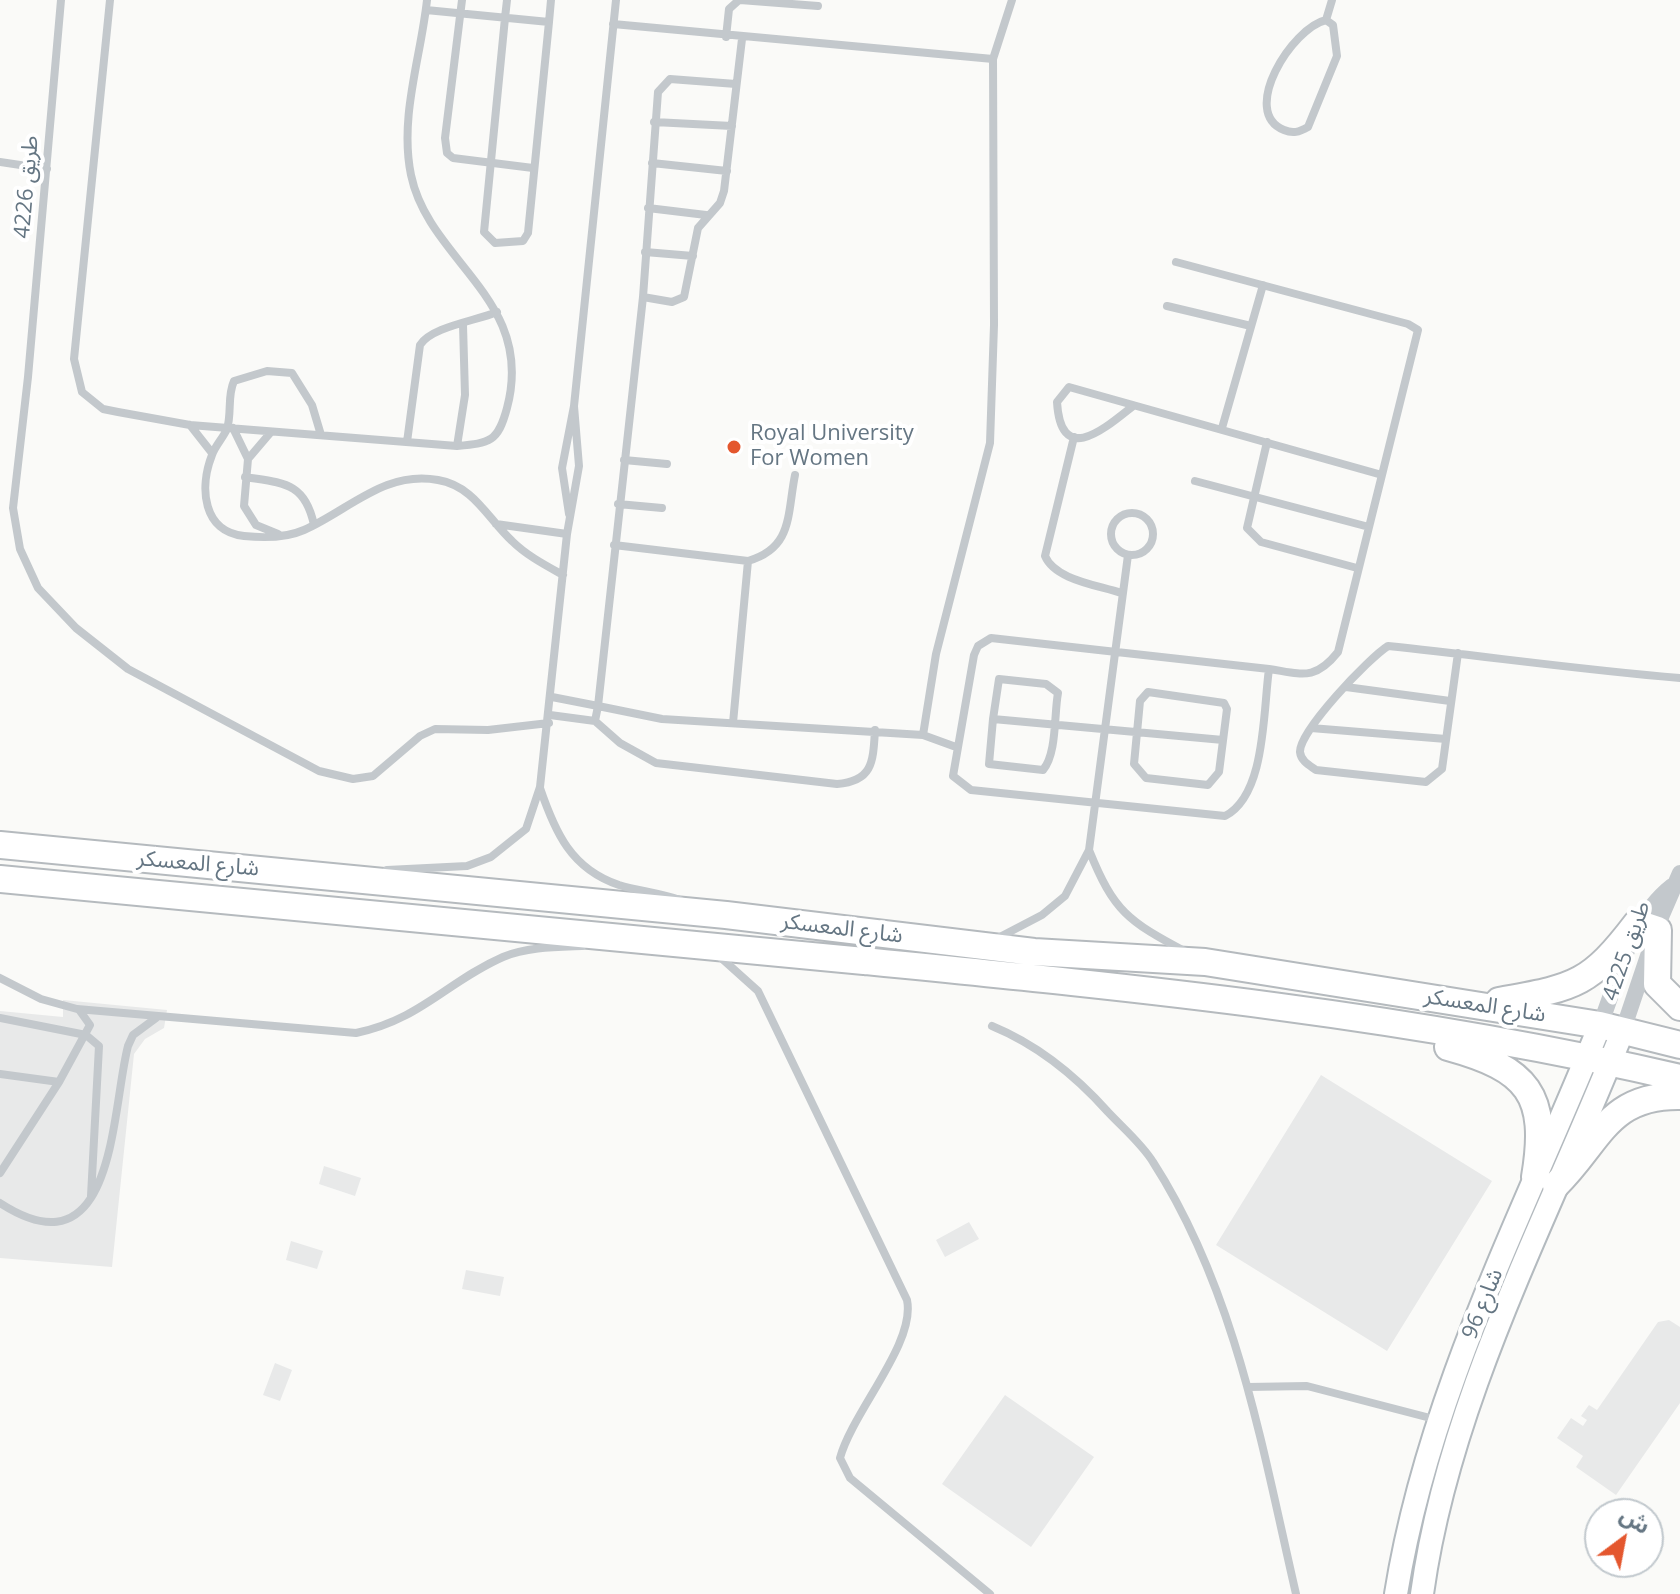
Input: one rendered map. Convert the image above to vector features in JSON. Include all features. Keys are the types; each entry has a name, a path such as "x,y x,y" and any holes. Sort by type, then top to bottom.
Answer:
{"main road":[{"name":"شارع المعسكر","path":"0,845 726,915 983,947 1205,962 1612,1028 1680,1045"},
{"name":"شارع المعسكر","path":"0,879 1160,991 1358,1016 1680,1078"},
{"path":"1480,1005 1575,985 1648,927"},
{"path":"1648,927 1657,984 1680,1007"},
{"path":"1358,1016 1403,1037 1480,1057 1516,1077 1535,1102 1541,1126 1545,1181 1577,1165 1596,1133 1613,1115 1636,1102 1680,1096"}],"street":[{"name":"طريق 4225","path":"1612,1028 1648,927 1654,900 1677,879"},
{"name":"طريق 4225","path":"1612,1028 1648,927"},
{"name":"شارع 96","path":"1396,1594 1438,1420 1612,1028"},
{"name":"شارع 96","path":"1422,1594 1451,1466 1545,1181"}],"lane":[{"name":"طريق 4226","path":"61,0 28,377 13,508 20,549 38,588 76,628 128,669 319,771 353,779 373,776 420,736 435,729 488,730 550,719 595,721"},
{"path":"110,0 95,125 74,359 82,392 103,409 190,425 457,446 493,440 504,422 509,400 510,364 505,329 497,312 423,207 411,177 410,113 427,0"},
{"path":"462,0 445,138 447,153 453,158 533,168"},
{"path":"507,0 484,232 495,243 511,245 523,241 528,233 551,0"},
{"path":"570,519 562,468 574,406 616,0"},
{"path":"726,37 729,9 739,0 818,6"},
{"path":"923,735 936,654 990,443 994,325 993,59 1012,0"},
{"path":"1326,20 1332,0"},
{"path":"426,10 549,22"},
{"path":"1326,20 1333,25 1337,56 1308,127 1289,132 1272,125 1264,107 1278,65 1298,38 1317,22 1326,20"},
{"path":"613,24 742,39 993,59"},
{"path":"643,297 672,302 684,297 698,228 706,215 720,203 727,171 742,39"},
{"path":"736,84 670,79 658,92 643,297 595,721 620,743 656,763 837,784 854,782 864,775 873,760 875,730"},
{"path":"654,122 732,126"},
{"path":"0,162 47,169"},
{"path":"652,163 727,171"},
{"path":"648,208 706,215"},
{"path":"645,252 693,256"},
{"path":"1176,262 1408,324 1418,330 1338,652 1327,666 1311,675 1269,669 991,638 978,646 974,655 953,776 971,790 1225,816 1239,809 1255,780 1269,669"},
{"path":"1222,428 1263,285"},
{"path":"1167,306 1251,326"},
{"path":"407,442 420,345 430,332 463,325 497,312"},
{"path":"457,446 465,395 463,325"},
{"path":"248,459 230,427 230,389 234,381 284,369 292,373 304,390 321,435"},
{"path":"1133,406 1096,435 1074,437 1058,424 1057,402 1069,387 1382,475"},
{"path":"274,870 467,866 491,857 526,829 540,787 550,719 567,534 579,466 574,406"},
{"path":"190,425 212,453"},
{"path":"230,427 212,453 206,501 214,524 235,535 266,538 294,533 384,485 419,477 442,480 467,492 513,543 563,575"},
{"path":"271,432 248,459 244,506 256,525 279,535"},
{"path":"1074,437 1045,556 1049,565 1066,575 1121,593"},
{"path":"1267,442 1247,528 1253,537 1357,568"},
{"path":"624,460 667,464"},
{"path":"614,545 748,561 765,556 781,542 795,475"},
{"path":"245,477 293,487 310,508 314,525"},
{"path":"1195,481 1369,527"},
{"path":"618,504 662,508"},
{"path":"1136,512 1148,519 1154,531 1151,544 1141,553 1128,555 1116,549 1110,536 1113,523 1123,514 1136,512"},
{"path":"495,524 567,534"},
{"path":"983,947 1042,915 1065,896 1089,850 1128,555"},
{"path":"733,723 748,561"},
{"path":"1458,653 1442,769 1426,782 1316,770 1302,760 1300,750 1311,728 1346,687 1388,646 1458,653 1680,678"},
{"path":"1002,678 1052,686 1058,693 1053,726 1049,760 1043,770 989,764 996,683 1002,678"},
{"path":"1346,687 1450,701"},
{"path":"1148,692 1219,700 1227,709 1219,772 1208,785 1146,778 1134,764 1137,733 1140,701 1148,692"},
{"path":"552,697 662,719 875,730 923,735 956,747"},
{"path":"993,719 1223,740"},
{"path":"1311,728 1446,739"},
{"path":"540,787 564,848 580,864 618,885 667,895 726,915"},
{"path":"1089,850 1111,899 1128,919 1205,962"},
{"path":"0,978 41,999 77,1009 356,1033 388,1027 514,953 658,942"},
{"path":"706,946 742,973 758,991 907,1300 908,1327 846,1438 840,1458 850,1478 990,1594"},
{"path":"0,1173 86,1035 90,1025 77,1009"},
{"path":"0,1018 86,1035 99,1046 91,1198"},
{"path":"0,1203 18,1215 55,1221 77,1215 91,1198 111,1148 128,1046 133,1035 156,1018"},
{"path":"992,1026 1019,1038 1054,1061 1095,1097 1152,1159 1202,1249 1248,1387 1296,1594"},
{"path":"0,1074 59,1082"},
{"path":"1248,1387 1307,1386 1438,1420"}],"shaded area":[{"path":"63,1000 167,1010 164,1028 145,1039 134,1054 112,1267 0,1258 0,1011 63,1017"},
{"path":"1321,1075 1492,1181 1387,1351 1216,1245"},
{"path":"324,1166 361,1178 355,1196 319,1184"},
{"path":"969,1222 979,1239 945,1257 936,1240"},
{"path":"291,1241 323,1251 317,1269 286,1260"},
{"path":"466,1270 504,1277 500,1296 462,1289"},
{"path":"1669,1320 1680,1327 1680,1403 1616,1495 1576,1467 1583,1456 1557,1438 1571,1418 1583,1426 1587,1420 1581,1416 1589,1405 1597,1410 1658,1322"},
{"path":"275,1363 292,1370 280,1401 263,1395"},
{"path":"1005,1395 1094,1457 1031,1547 942,1484"}],"place":[{"name":"Royal University For Women","path":"734,447"}]}
